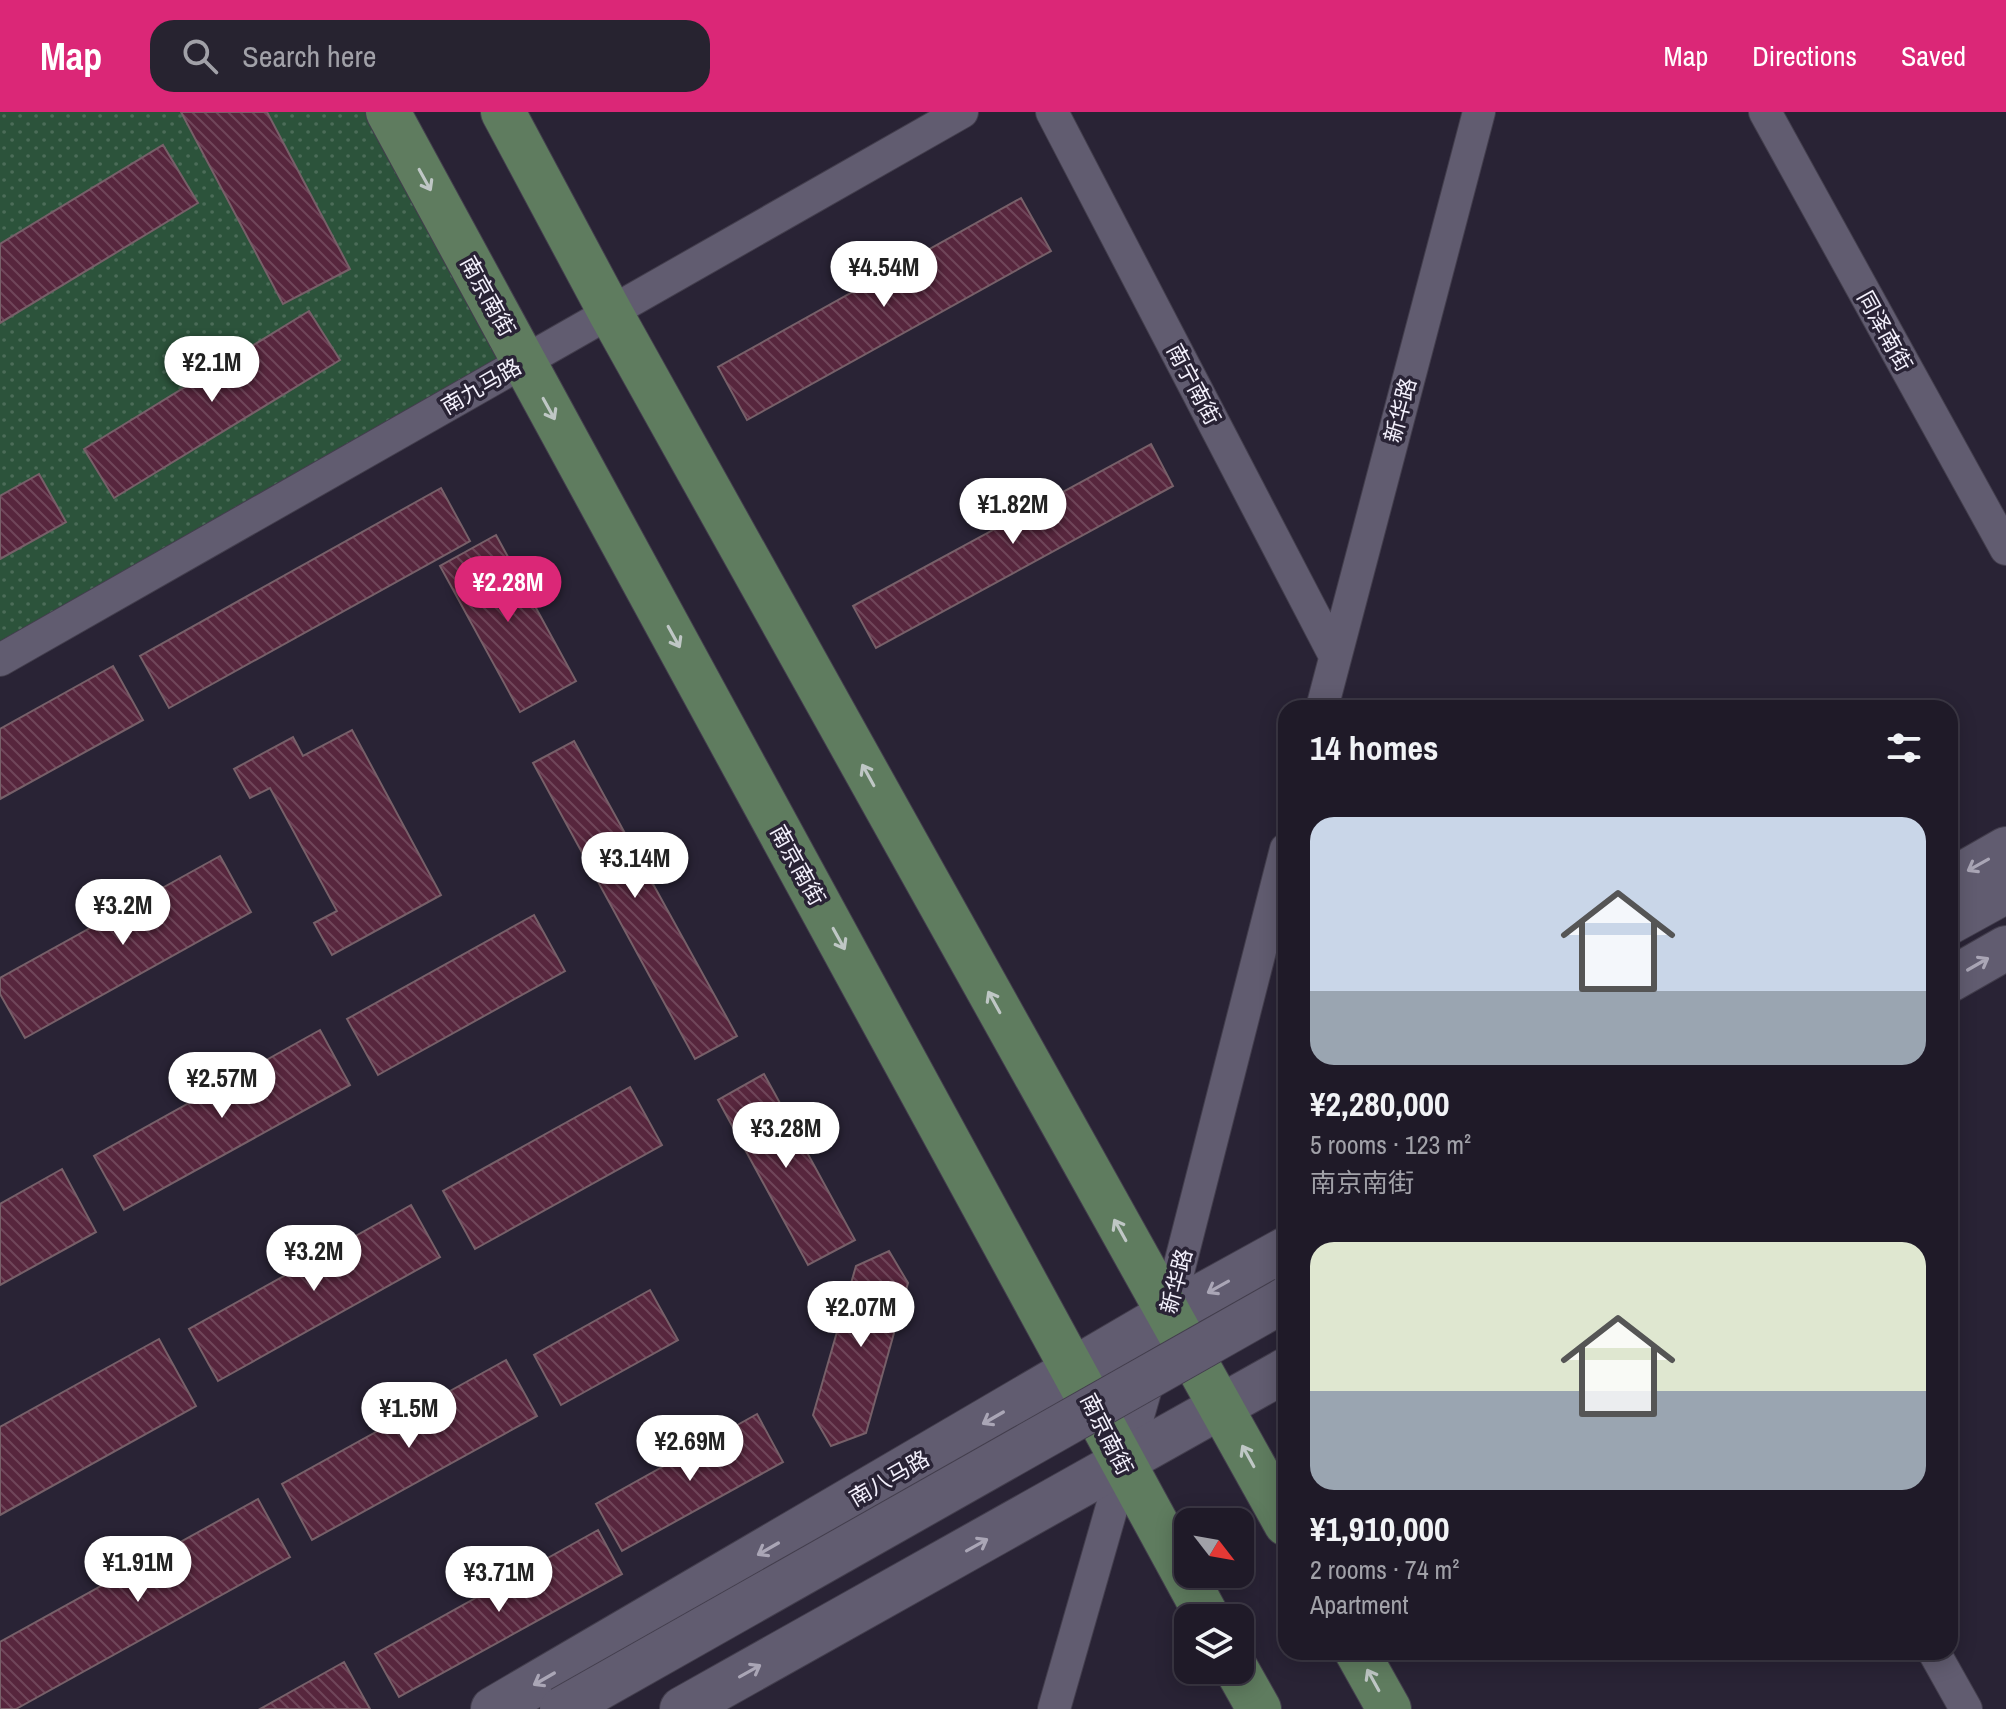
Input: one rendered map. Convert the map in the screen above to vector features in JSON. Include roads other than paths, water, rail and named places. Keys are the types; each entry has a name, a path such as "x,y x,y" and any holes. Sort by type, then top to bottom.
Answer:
{"main road":[{"name":"南京南街","path":"388,112 1200,1604"},
{"path":"503,112 610,312 1278,1510"},
{"path":"1958,876 2006,849"},
{"path":"1958,918 2006,891"},
{"path":"1958,975 2006,948"},
{"name":"南八马路","path":"493,1709 1168,1314 1278,1253"},
{"name":"南八马路","path":"562,1709 1278,1304"},
{"path":"682,1709 1278,1375"},
{"path":"1361,1660 1389,1709"},
{"path":"1245,1684 1259,1709"}],"street":[{"name":"南九马路","path":"0,660 962,112"},
{"name":"南宁南街","path":"1052,112 1335,656"},
{"name":"新华路","path":"1324,700 1479,112"},
{"name":"同泽南街","path":"1765,112 2006,549"},
{"name":"新华路","path":"1054,1709 1122,1464 1168,1314 1278,881"},
{"path":"1938,1660 1966,1709"}]}
